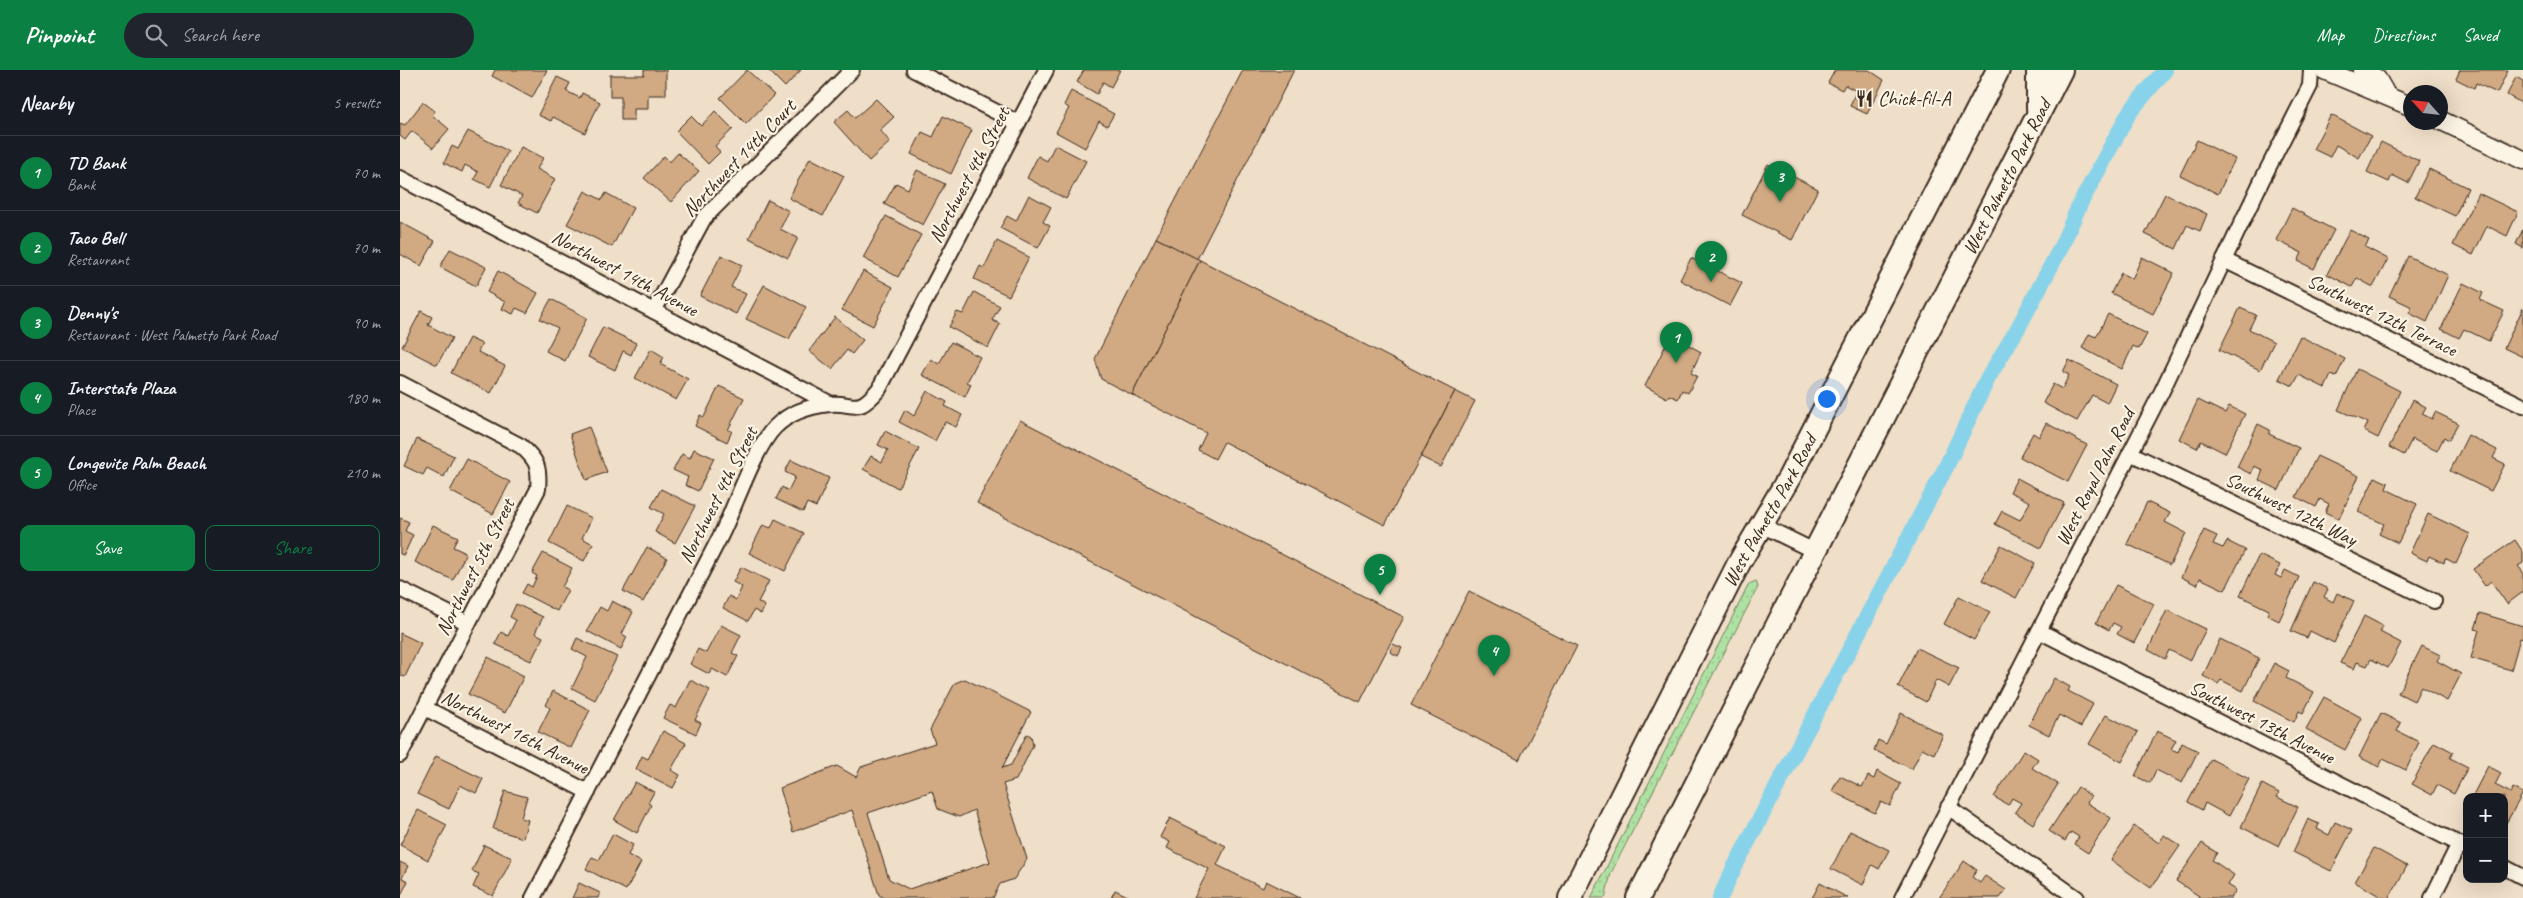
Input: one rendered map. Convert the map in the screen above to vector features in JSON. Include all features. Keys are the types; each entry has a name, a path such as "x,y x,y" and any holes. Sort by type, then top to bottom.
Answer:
{"main road":[{"name":"West Palmetto Park Road","path":"1570,898 1739,562 1790,476 1998,70"},
{"path":"2038,70 2038,114"},
{"name":"West Palmetto Park Road","path":"1638,898 2061,70"}],"street":[{"name":"Northwest 14th Court","path":"654,311 704,218 852,70"},
{"path":"914,70 1018,123"},
{"name":"Northwest 4th Street","path":"533,898 730,518 760,449 774,428 786,418 801,410 831,404 853,408 869,401 879,389 1046,70"},
{"name":"West Royal Palm Road","path":"1902,898 2130,453 2310,86 2311,70"},
{"path":"2324,70 2403,103"},
{"path":"2362,70 2377,79 2385,94"},
{"path":"2448,124 2523,160"},
{"name":"Northwest 14th Avenue","path":"400,178 831,404"},
{"name":"Southwest 12th Terrace","path":"2224,260 2523,406"},
{"name":"Northwest 5th Street","path":"400,382 521,446 533,456 540,472 538,488 400,755"},
{"name":"Southwest 12th Way","path":"2130,453 2434,601"},
{"path":"1761,525 1814,551"},
{"path":"400,590 468,623"},
{"name":"Southwest 13th Avenue","path":"2039,631 2463,846"},
{"name":"Northwest 16th Avenue","path":"424,708 588,792"},
{"path":"1948,808 2077,898"},
{"path":"2432,898 2463,846"},
{"path":"2508,869 2523,877"}],"green space":[{"path":"1756,581 1758,587 1611,873 1605,898 1591,898 1749,584"}],"building":[{"path":"495,70 547,70 532,98 492,76"},
{"path":"644,70 666,70 666,95 648,95 648,109 634,109 634,120 621,120 621,97 610,97 610,75 644,75"},
{"path":"747,70 774,95 746,124 720,98"},
{"path":"768,70 801,70 785,87"},
{"path":"1084,70 1120,70 1111,87 1103,82 1097,94 1077,82"},
{"path":"1243,70 1294,70 1197,259 1156,238"},
{"name":"Chick-fil-A","path":"1835,70 1869,70 1884,80 1867,114 1850,106 1856,91 1845,85 1842,90 1828,83"},
{"path":"2460,70 2508,70 2497,93 2476,83 2474,88 2456,79"},
{"path":"557,77 570,83 566,91 580,98 582,93 600,102 585,133 553,117 551,121 538,115"},
{"path":"2516,77 2523,81 2523,104 2507,95"},
{"path":"1071,91 1114,114 1107,126 1099,121 1085,148 1056,132 1069,108 1064,105"},
{"path":"876,99 894,117 880,130 890,142 869,161 834,122 848,110 855,118"},
{"path":"423,102 435,111 432,115 449,129 433,148 412,131 405,140 400,136 400,123 405,125"},
{"path":"715,111 733,129 715,146 720,152 708,164 676,131 691,116 701,126"},
{"path":"2331,115 2371,136 2359,158 2336,145 2330,157 2313,149"},
{"path":"943,116 972,130 951,174 911,154 922,132 933,137"},
{"path":"468,131 508,151 490,187 474,179 478,172 465,165 462,172 444,163 452,146 458,149"},
{"path":"2197,140 2235,159 2218,194 2180,175"},
{"path":"2381,142 2419,161 2408,183 2392,175 2389,182 2367,172"},
{"path":"1055,145 1086,161 1066,199 1027,178 1038,156 1047,161"},
{"path":"521,147 543,158 537,169 555,179 537,213 518,203 522,196 501,185"},
{"path":"678,153 699,171 671,202 644,178 664,156 670,162"},
{"path":"810,158 844,176 823,216 789,198"},
{"path":"1768,164 1818,189 1792,240 1742,215"},
{"path":"2429,169 2468,188 2455,216 2415,197"},
{"path":"917,170 945,184 923,225 884,204 896,183 908,189"},
{"path":"585,191 602,200 606,193 633,208 612,247 567,224"},
{"path":"2478,193 2518,212 2507,236 2487,226 2473,255 2453,245"},
{"path":"2165,194 2207,214 2200,231 2187,225 2176,249 2145,234"},
{"path":"1029,195 1051,207 1043,222 1050,226 1038,248 1000,228 1007,216 1016,221"},
{"path":"768,200 789,211 780,229 798,238 788,258 749,238"},
{"path":"2292,208 2334,230 2314,269 2298,261 2302,253 2276,240"},
{"path":"886,216 921,235 898,277 863,258"},
{"path":"400,222 435,241 421,266 400,254"},
{"path":"2523,229 2523,248 2516,244"},
{"path":"2350,230 2369,240 2365,247 2388,259 2373,287 2357,278 2352,287 2327,274"},
{"path":"1156,238 1200,260 1132,395 1101,379 1095,359"},
{"path":"997,241 1029,257 1009,296 974,279 980,266 984,268"},
{"path":"450,249 486,267 476,286 440,267"},
{"path":"721,255 742,265 731,287 746,294 736,314 700,296"},
{"path":"2408,256 2448,275 2427,322 2409,313 2412,307 2389,296"},
{"path":"2142,257 2174,273 2153,314 2111,293 2121,273 2132,279"},
{"path":"1691,258 1742,283 1730,306 1680,280"},
{"path":"1200,260 1455,391 1385,525 1224,442 1215,459 1198,450 1206,433 1132,395"},
{"path":"498,271 538,293 527,313 516,308 513,314 502,309 505,302 487,292"},
{"path":"863,271 893,287 873,326 842,310"},
{"path":"2463,283 2483,293 2480,300 2504,311 2489,341 2464,329 2459,338 2441,329"},
{"path":"764,285 806,307 789,339 746,319"},
{"path":"974,292 1000,306 992,320 1000,324 988,348 949,327 957,312 963,314"},
{"path":"551,299 587,318 565,361 546,351 558,328 540,319"},
{"path":"2240,308 2256,315 2249,329 2274,342 2260,370 2219,350"},
{"path":"2523,308 2523,357 2504,348"},
{"path":"421,311 432,317 428,325 452,338 437,365 402,347"},
{"path":"2108,314 2147,334 2139,349 2133,346 2122,369 2082,348 2089,334 2096,337"},
{"path":"835,317 863,340 852,354 847,350 832,369 809,351"},
{"path":"603,327 636,343 631,355 623,351 615,370 588,357"},
{"path":"1671,335 1701,352 1691,373 1697,376 1688,393 1682,390 1678,399 1669,395 1667,398 1645,386"},
{"path":"2300,336 2345,359 2336,377 2331,375 2325,388 2299,375 2293,386 2279,379"},
{"path":"469,338 482,344 478,352 505,366 491,393 451,373"},
{"path":"951,342 980,357 967,382 971,384 965,397 922,375 931,359 939,364"},
{"path":"651,349 664,357 660,364 688,379 676,400 635,378"},
{"path":"2069,360 2116,384 2107,403 2092,395 2077,421 2043,403 2053,384 2062,389 2069,375 2063,372"},
{"path":"2357,369 2400,391 2378,438 2364,431 2368,423 2338,410"},
{"path":"719,386 744,398 728,430 732,431 727,442 695,426 700,415 704,417"},
{"path":"927,391 947,402 945,406 962,415 956,427 945,422 935,441 899,422 905,410 914,416"},
{"path":"1455,391 1475,401 1441,467 1421,457"},
{"path":"2198,400 2225,413 2229,406 2245,414 2225,453 2201,441 2197,448 2179,439"},
{"path":"2413,400 2426,407 2422,414 2432,419 2435,412 2458,423 2449,440 2444,437 2437,451 2412,439 2404,455 2389,447"},
{"path":"1020,420 1404,617 1360,702 977,503"},
{"path":"2046,423 2087,445 2068,482 2020,457 2033,433 2039,437"},
{"path":"2258,424 2270,430 2269,434 2299,448 2279,490 2259,480 2263,470 2254,466 2251,474 2237,467"},
{"path":"589,427 607,472 586,480 570,434"},
{"path":"885,431 919,449 898,488 863,469 871,456 882,462 888,450 878,445"},
{"path":"2468,435 2497,450 2493,458 2505,464 2491,491 2450,471"},
{"path":"417,439 454,456 444,477 427,468 423,475 404,466"},
{"path":"694,449 714,458 698,491 685,485 688,477 673,470 682,454 690,458"},
{"path":"2317,456 2359,476 2339,519 2325,512 2329,504 2320,499 2316,507 2296,497"},
{"path":"467,459 510,482 493,514 450,491"},
{"path":"791,460 829,478 816,507 807,503 803,512 776,499 782,487 788,491 795,477 785,472"},
{"path":"2375,477 2388,483 2386,489 2417,504 2398,543 2379,534 2384,524 2358,512"},
{"path":"2017,478 2064,503 2041,548 1995,524 2002,511 2020,520 2030,502 2010,492"},
{"path":"661,489 695,506 675,543 655,532 664,514 651,507"},
{"path":"2147,502 2170,513 2165,522 2186,533 2170,565 2127,544"},
{"path":"567,506 592,518 582,538 593,544 584,561 549,543"},
{"path":"2428,514 2470,534 2456,564 2445,558 2444,563 2429,556 2427,561 2410,553"},
{"path":"400,518 409,522 405,531 413,535 404,555 400,554"},
{"path":"775,519 804,533 785,571 749,553 763,525 771,528"},
{"path":"433,525 458,537 453,547 466,553 453,580 415,562"},
{"path":"2204,530 2217,536 2213,544 2223,548 2227,541 2245,550 2225,590 2200,578 2197,585 2181,577"},
{"path":"2515,540 2523,552 2523,563 2518,566 2523,572 2523,592 2507,604 2491,581 2485,586 2473,569"},
{"path":"2001,545 2035,563 2016,598 1982,580"},
{"path":"647,547 667,558 643,602 623,591"},
{"path":"543,553 572,568 562,587 568,590 557,611 522,593 527,584 532,587 537,576 532,573"},
{"path":"2259,555 2280,565 2275,575 2281,578 2285,570 2299,577 2279,621 2267,615 2269,610 2240,596"},
{"path":"741,567 769,581 758,602 765,606 761,614 754,610 748,621 723,608 729,596 736,600 742,587 733,582"},
{"path":"2313,582 2328,589 2324,597 2333,602 2337,593 2354,601 2334,643 2310,631 2307,638 2291,631"},
{"path":"2116,585 2154,604 2134,643 2117,634 2121,627 2113,623 2109,630 2096,623"},
{"path":"1469,591 1577,646 1519,760 1411,705"},
{"path":"1959,596 1990,612 1974,640 1944,624"},
{"path":"612,601 633,612 622,634 627,637 621,649 587,631 600,607 607,611"},
{"path":"516,604 543,617 535,633 543,637 531,661 495,644 501,632 508,636 516,620 510,617"},
{"path":"2167,610 2206,629 2190,661 2169,650 2165,659 2148,650"},
{"path":"2480,613 2523,626 2523,639 2520,638 2511,670 2471,658 2479,630 2475,629"},
{"path":"2364,616 2383,626 2380,632 2401,643 2388,668 2371,659 2367,666 2357,662 2354,669 2340,663"},
{"path":"721,625 741,635 732,653 738,656 727,677 712,669 709,674 690,664 698,649 706,653"},
{"path":"400,633 421,643 405,677 400,675"},
{"path":"577,638 617,657 595,700 572,688 587,657 572,649"},
{"path":"2220,639 2259,658 2243,691 2221,680 2218,684 2203,676"},
{"path":"1393,644 1402,648 1398,656 1390,652"},
{"path":"2422,646 2440,655 2437,661 2461,674 2447,701 2421,687 2414,701 2398,693"},
{"path":"1917,648 1959,668 1949,687 1936,680 1926,702 1898,687"},
{"path":"488,657 524,676 505,713 468,694"},
{"path":"2274,663 2289,671 2286,678 2314,692 2303,713 2299,711 2294,722 2254,701"},
{"path":"2054,678 2070,687 2068,691 2093,704 2081,727 2059,715 2049,735 2029,725"},
{"path":"965,679 1031,712 1002,768 1011,765 1027,734 1031,736 1033,745 1016,780 1003,784 1027,859 1014,879 1000,884 993,898 885,898 879,895 852,810 793,832 780,788 837,766 856,777 861,767 935,743 930,730 955,683","holes":["932,791 938,809 959,817 974,810 990,862 909,889 889,879 868,813"]},
{"path":"690,680 710,690 695,720 701,723 696,734 663,718 670,705 676,708"},
{"path":"553,691 590,710 571,748 538,732 550,708 546,705"},
{"path":"2324,697 2362,718 2345,750 2306,729"},
{"path":"1901,713 1943,735 1934,754 1922,748 1912,769 1874,750 1878,740 1886,744"},
{"path":"2381,713 2401,723 2397,731 2419,742 2406,770 2383,759 2379,767 2359,757"},
{"path":"2106,715 2138,732 2122,762 2089,744"},
{"path":"663,731 686,743 671,770 680,775 673,788 636,769 642,756 648,759"},
{"path":"2157,731 2176,740 2171,749 2178,752 2182,743 2198,751 2182,783 2156,770 2150,783 2135,776"},
{"path":"2434,742 2453,752 2450,758 2468,767 2454,794 2437,785 2432,795 2412,784"},
{"path":"2024,750 2038,759 2032,768 2058,784 2033,824 2015,812 2021,803 2012,798 2008,805 1994,797"},
{"path":"436,756 483,779 476,793 460,785 449,809 417,794"},
{"path":"2211,759 2249,779 2229,816 2205,803 2202,810 2188,802"},
{"path":"2488,766 2501,773 2495,785 2511,793 2513,788 2523,793 2508,820 2508,793 2474,793"},
{"path":"1877,771 1901,784 1890,806 1881,802 1875,813 1832,791 1840,776 1862,787 1868,776 1874,779"},
{"path":"635,782 654,792 648,803 651,805 637,833 614,820"},
{"path":"2262,784 2279,793 2277,797 2298,807 2279,846 2241,827"},
{"path":"2078,787 2091,796 2087,803 2111,818 2088,853 2074,844 2079,837 2071,832 2065,841 2049,831"},
{"path":"505,791 527,797 521,818 528,820 523,838 493,829"},
{"path":"418,810 447,825 428,860 400,845"},
{"path":"1170,818 1226,846 1217,865 1263,888 1266,881 1300,898 1194,898 1209,869 1167,848 1170,842 1160,837"},
{"path":"2308,819 2319,824 2317,829 2329,835 2335,822 2352,830 2331,871 2293,852"},
{"path":"2134,826 2159,843 2164,835 2180,846 2151,888 2111,860"},
{"path":"1850,831 1889,850 1879,869 1872,865 1863,885 1831,869"},
{"path":"613,834 633,845 628,855 641,862 626,890 586,869 592,857 599,860"},
{"path":"2202,843 2217,853 2212,860 2234,875 2228,885 2236,890 2231,898 2198,898 2199,896 2176,881"},
{"path":"484,845 512,858 493,896 473,887 479,874 472,871"},
{"path":"2374,848 2407,866 2389,898 2383,898 2355,882"},
{"path":"1964,861 1977,870 1972,877 1980,883 1985,876 2006,890 2000,898 1939,898"},
{"path":"400,862 408,866 402,878 408,881 400,897"},
{"path":"579,883 600,893 598,898 572,898"},
{"path":"1820,883 1848,898 1812,898"},
{"path":"1115,890 1132,898 1111,898"}],"waterway":[{"path":"1720,898 1734,868 1946,467 1988,378 2018,328 2060,249 2080,204 2129,113 2165,70"}],"place":[{"name":"Chick-fil-A","path":"1864,98"},
{"name":"Denny's","path":"1780,202"},
{"name":"Taco Bell","path":"1711,282"},
{"name":"TD Bank","path":"1676,363"},
{"name":"Longevite Palm Beach","path":"1380,595"},
{"name":"Interstate Plaza","path":"1494,676"}]}
